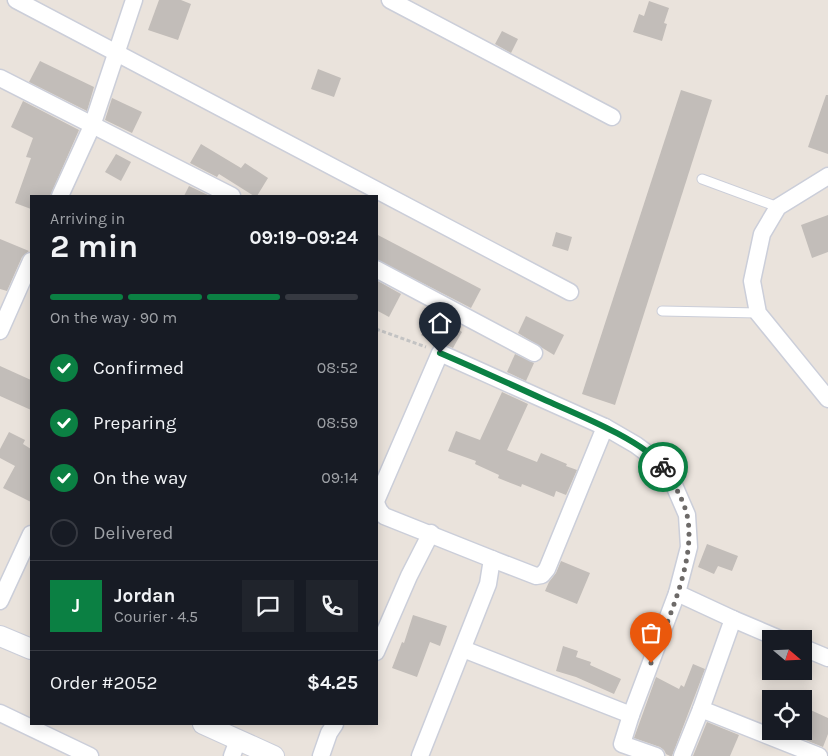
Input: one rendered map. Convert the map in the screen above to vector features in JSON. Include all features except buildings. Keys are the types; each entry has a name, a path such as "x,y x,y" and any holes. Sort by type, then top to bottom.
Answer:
{"street":[{"path":"16,0 570,292"},
{"path":"60,195 92,126 134,0"},
{"path":"390,0 612,117"},
{"path":"0,78 230,195"},
{"path":"828,176 778,207 762,234 752,281 758,312 821,386 828,398"},
{"path":"0,332 30,264"},
{"path":"378,270 534,353"},
{"path":"378,497 440,353 605,427 636,445 659,462 674,485 687,515 689,547 678,593 631,715 622,744 656,756"},
{"path":"378,507 384,516 536,576 542,575 547,569 605,427"},
{"path":"378,647 409,576 431,533"},
{"path":"0,601 30,536"},
{"path":"420,756 488,584 492,559"},
{"path":"678,593 732,620 762,632"},
{"path":"682,756 701,709 732,620"},
{"path":"0,636 30,649"},
{"path":"463,649 631,715"},
{"path":"812,651 828,658"},
{"path":"701,709 819,756"},
{"path":"0,713 60,749 90,756"},
{"path":"204,725 235,748 274,756"},
{"path":"321,756 329,733 334,725"}],"lane":[{"path":"702,178 778,207"},
{"path":"662,311 758,312"}],"path":[{"path":"378,330 440,353"}],"way so far":[{"path":"651,663 678,593 689,547 687,515 674,485 663,467"}],"route":[{"path":"440,353 605,427 636,445 663,467"}]}
